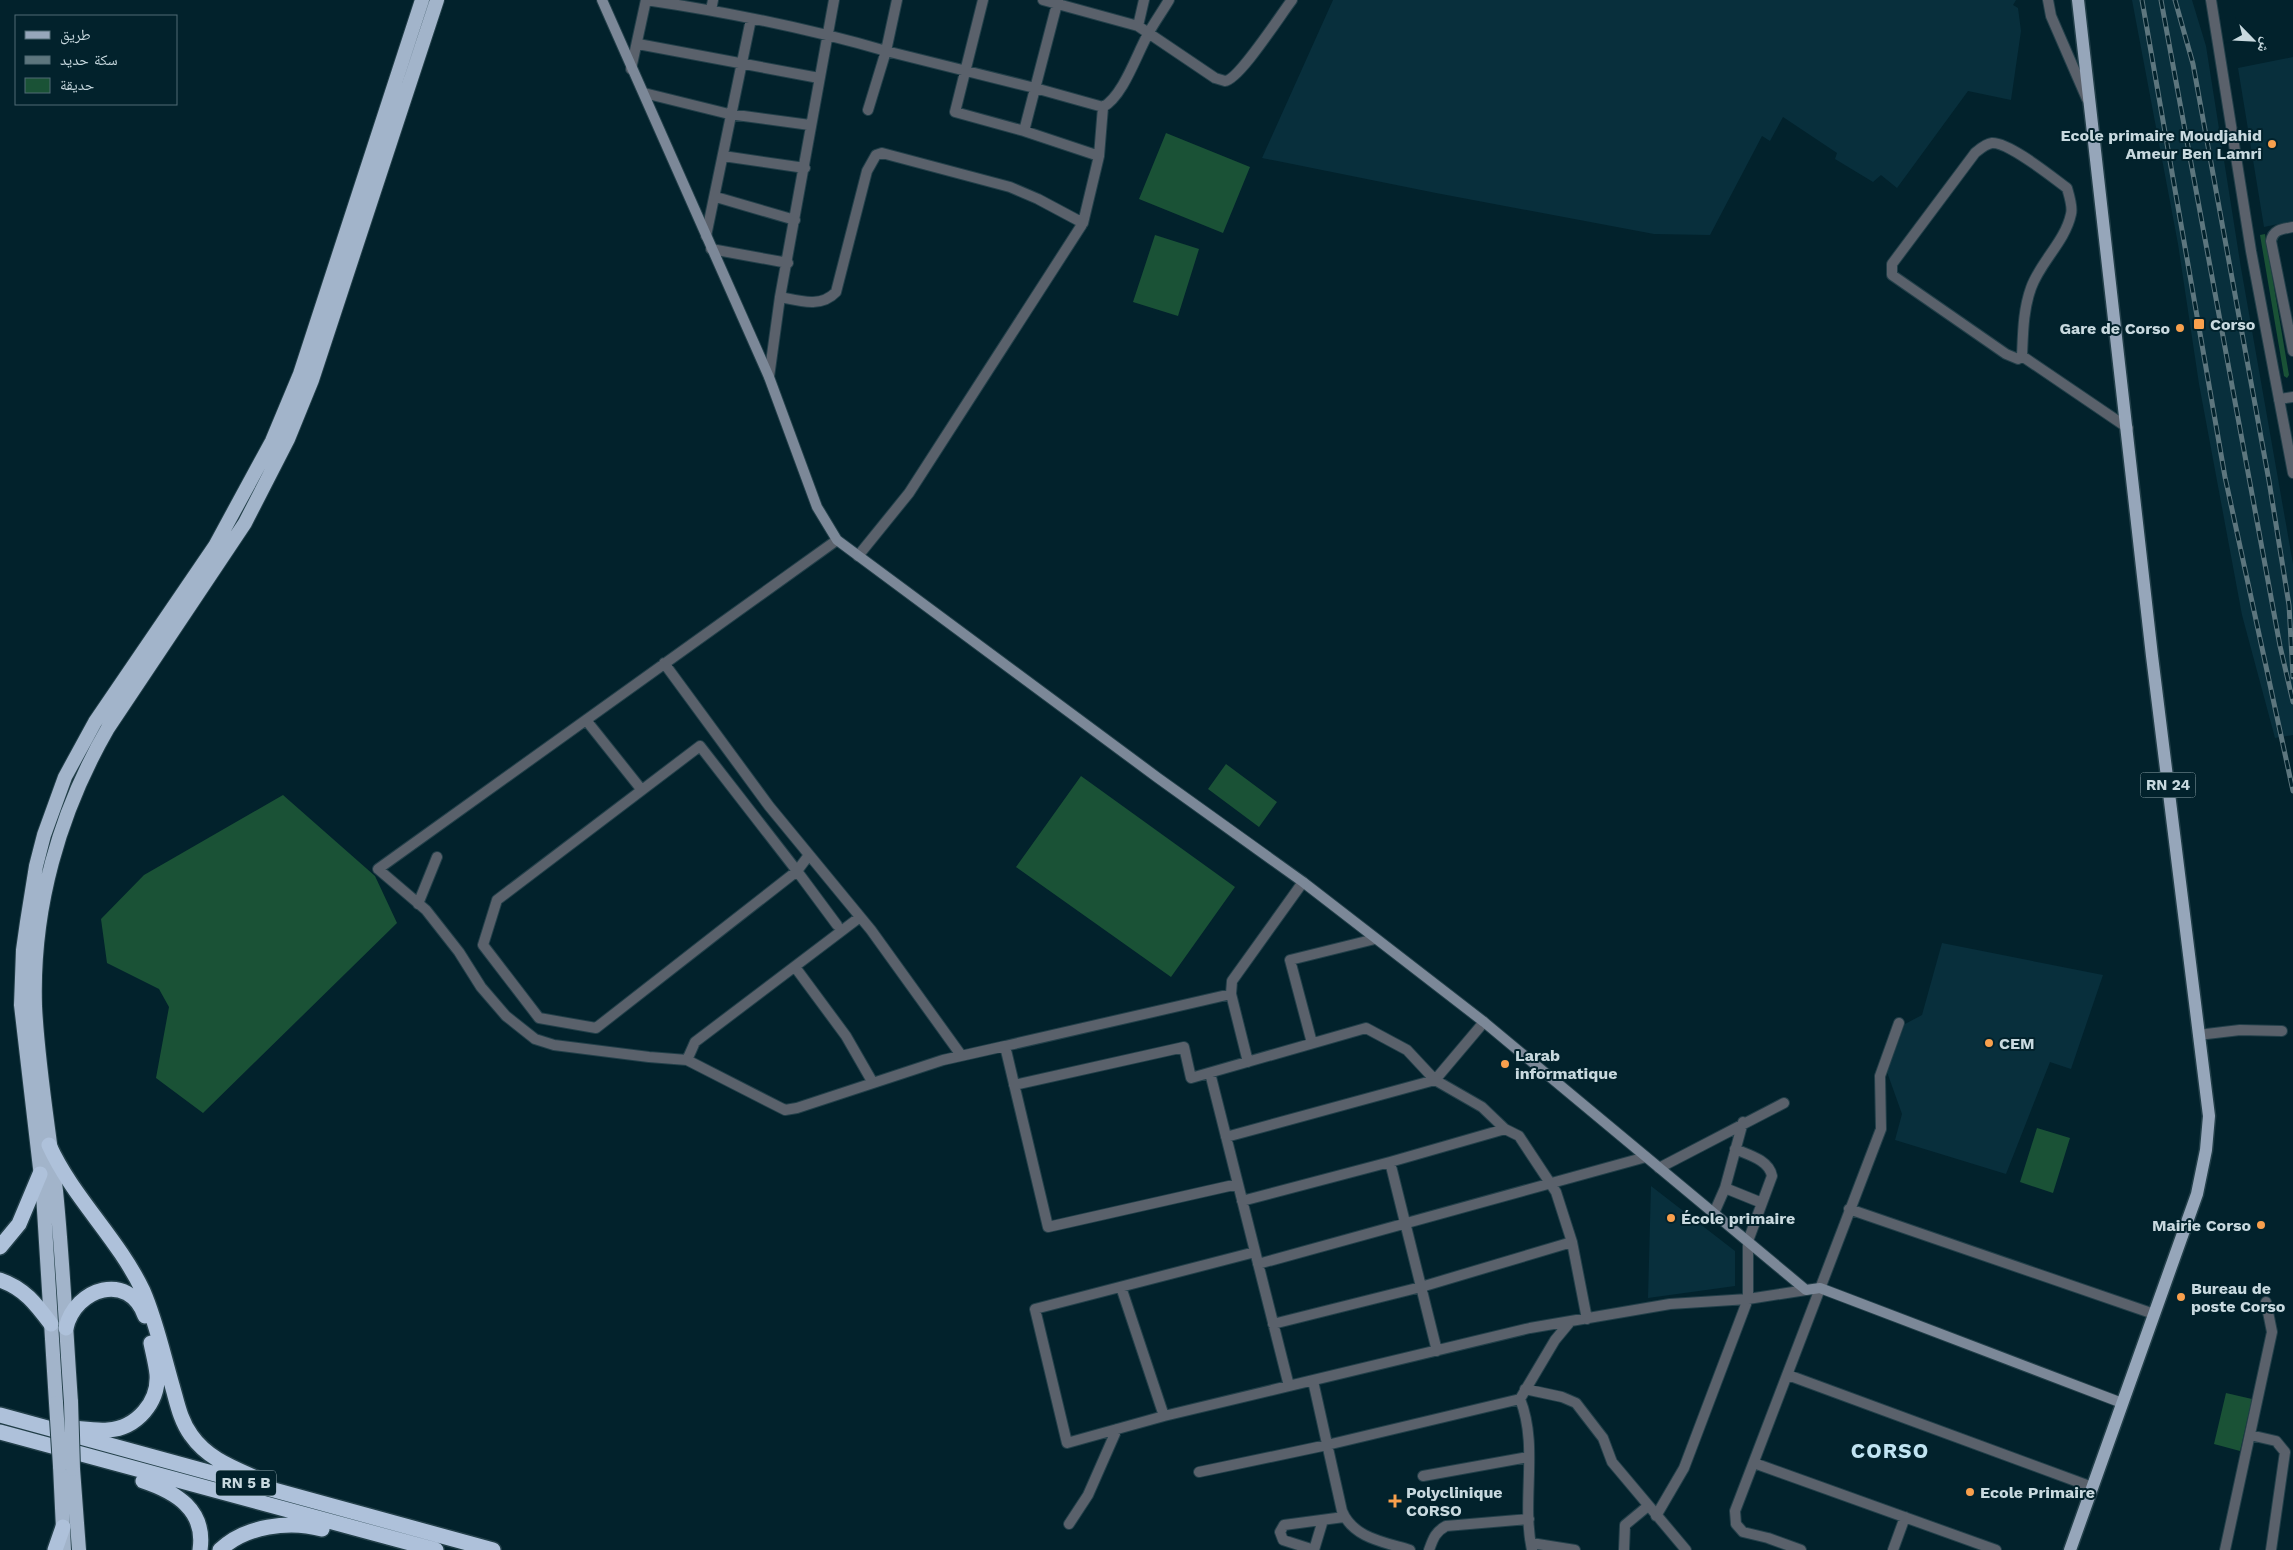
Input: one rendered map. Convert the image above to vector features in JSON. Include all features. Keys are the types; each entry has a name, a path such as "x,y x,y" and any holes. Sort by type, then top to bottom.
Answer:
{"highway":[{"path":"79,1550 56,1403 40,1174 23,1032 21,977 36,866 44,835 65,777 95,722 215,546 272,441 300,374 422,0"},
{"path":"64,1550 63,1527 71,1402 56,1192 37,1033 36,977 40,922 59,835 80,780 103,737 236,536 260,495 288,438 312,380 438,0"},
{"path":"49,1145 63,1171 114,1241 136,1278 154,1323 180,1412 189,1433 203,1450 219,1461 305,1499"},
{"path":"0,1247 19,1224 40,1174"},
{"path":"0,1280 21,1289 30,1297 51,1324"},
{"path":"36,1425 100,1430 118,1429 126,1426 141,1415 152,1400 155,1392 157,1374 147,1320 141,1306 130,1295 108,1289 93,1293 75,1307 66,1328"},
{"name":"RN 5 B","path":"0,1415 493,1550"},
{"name":"RN 5 B","path":"0,1432 436,1550"},
{"path":"0,1443 39,1443"},
{"path":"113,1462 126,1475 162,1487 180,1498 188,1506 198,1525 200,1550"},
{"path":"220,1550 243,1534 280,1525 317,1527 358,1538 385,1536"},
{"path":"55,1550 63,1527"}],"main road":[{"path":"602,0 769,378 817,506 837,540 1158,778 1303,882 1484,1022 1806,1290 1820,1288 2122,1403"},
{"name":"RN 24","path":"2070,1550 2197,1194 2206,1150 2208,1116 2152,656 2128,428 2088,101 2078,0"}],"street":[{"path":"631,69 638,44 646,0 712,5 751,19 827,34 1103,107 1110,103 1117,94 1148,34 1169,0"},
{"path":"769,378 780,297 788,263 805,168 810,125 834,0"},
{"path":"868,110 886,51 897,0"},
{"path":"983,0 955,112 1024,131 1099,156"},
{"path":"1043,0 1057,2 1138,26 1215,78 1225,82 1230,81 1255,52 1292,0"},
{"path":"1138,26 1144,0"},
{"path":"2048,0 2051,16 2088,101"},
{"path":"2211,0 2251,251 2293,473"},
{"path":"1024,131 1057,2"},
{"path":"706,236 716,197 730,114 751,19"},
{"path":"638,44 819,78"},
{"path":"644,93 730,114 810,125"},
{"path":"858,556 910,493 1082,223 1099,156 1103,107"},
{"path":"1993,143 2004,145 2067,188 2072,213 2063,233 2031,288 2024,320 2022,356 2018,359 2006,354 1892,275 1892,264 1975,153 1984,146 1993,143"},
{"path":"780,297 820,302 831,298 836,292 867,171 876,155 882,153 1010,187 1038,199 1082,223"},
{"path":"722,156 805,168"},
{"path":"716,197 795,220"},
{"path":"2293,227 2278,230 2272,235 2271,241 2293,352"},
{"path":"711,249 788,263"},
{"path":"2022,356 2128,428"},
{"path":"2279,399 2293,397"},
{"path":"837,540 378,869 426,910 459,952 481,987 506,1016 535,1039 554,1045 687,1060 785,1110 797,1108 874,1082 961,1056 1231,994"},
{"path":"664,663 713,732 860,917 961,1056"},
{"path":"586,720 641,789"},
{"path":"713,732 700,746 497,900 483,945 539,1018 596,1028 797,871 809,855"},
{"path":"700,746 837,924"},
{"path":"418,904 437,857"},
{"path":"1248,1062 1231,994 1232,981 1235,974 1303,882"},
{"path":"687,1060 695,1042 860,917"},
{"path":"1312,1043 1290,960 1375,938"},
{"path":"795,966 846,1036 874,1082"},
{"path":"1226,1137 1435,1080 1484,1022"},
{"path":"1801,1550 1768,1538 1744,1532 1736,1524 1735,1511 1788,1375 1849,1208 1881,1129 1880,1076 1898,1023"},
{"path":"1014,1084 1184,1047 1191,1078 1366,1028 1407,1050 1435,1080 1482,1107 1505,1129 1519,1136 1556,1192 1572,1242 1587,1320"},
{"path":"2198,1035 2240,1030 2282,1031"},
{"path":"1005,1046 1048,1227 1238,1184"},
{"path":"1210,1073 1289,1386"},
{"path":"1659,1168 1744,1122 1784,1103"},
{"path":"1714,1213 1726,1188 1735,1149 1744,1122"},
{"path":"1242,1201 1505,1129"},
{"path":"1656,1516 1684,1468 1748,1299 1748,1241 1772,1176 1771,1169 1765,1163 1735,1149"},
{"path":"1258,1264 1646,1157"},
{"path":"1390,1162 1437,1352"},
{"path":"1726,1188 1762,1203"},
{"path":"1849,1208 2154,1314"},
{"path":"1273,1324 1421,1287 1572,1242"},
{"path":"1255,1252 1035,1309 1067,1443 1164,1416 1437,1352 1530,1328 1587,1320 1670,1304 1748,1299 1806,1290"},
{"path":"1121,1287 1164,1416"},
{"path":"2225,1550 2272,1332 2266,1302"},
{"path":"1570,1322 1555,1340 1520,1399 1529,1427 1529,1520 1531,1547 1575,1550"},
{"path":"1788,1375 2092,1487"},
{"path":"1314,1381 1327,1446 1346,1523 1356,1532 1410,1550"},
{"path":"1525,1388 1562,1397 1576,1403 1603,1438 1612,1462 1686,1550"},
{"path":"1200,1472 1327,1446 1520,1399"},
{"path":"1069,1524 1088,1494 1117,1429"},
{"path":"2250,1435 2276,1442 2286,1452 2271,1550"},
{"path":"1423,1476 1528,1457"},
{"path":"1754,1463 1996,1550"},
{"path":"1624,1550 1626,1525 1648,1506"},
{"path":"1323,1520 1314,1550 1283,1540 1280,1532 1284,1525 1344,1517"},
{"path":"1893,1550 1904,1517"},
{"path":"1429,1550 1438,1530 1446,1526 1529,1520"}],"shaded area":[{"path":"1333,0 2016,0 2013,5 2018,8 2021,31 2011,100 1968,91 1897,188 1881,175 1873,182 1835,159 1837,153 1783,117 1770,141 1762,136 1710,235 1654,234 1262,158"},
{"path":"2132,0 2192,0 2206,46 2241,268 2293,564 2293,735 2275,738 2242,615 2199,384 2178,244"},
{"name":"Ecole primaire Moudjahid Ameur Ben Lamri","path":"2293,57 2293,221 2264,227 2238,68"},
{"name":"CEM","path":"1942,943 2103,975 2071,1069 2050,1062 2006,1174 1895,1140 1902,1114 1887,1072 1905,1024 1922,1015"},
{"name":"École primaire","path":"1651,1186 1735,1251 1735,1286 1648,1298"}],"green space":[{"path":"1166,133 1250,167 1223,233 1139,199"},
{"path":"2265,234 2289,375 2287,378 2284,376 2260,235"},
{"path":"1155,235 1199,249 1178,316 1133,302"},
{"path":"1226,764 1277,802 1259,827 1208,789"},
{"path":"1081,776 1235,887 1171,977 1016,867"},
{"path":"283,795 375,876 397,923 203,1113 156,1078 169,1007 159,989 107,963 101,919 144,875"},
{"path":"2037,1128 2070,1138 2053,1193 2020,1182"},
{"path":"2226,1393 2252,1399 2240,1451 2214,1444"}],"railway":[{"path":"2142,0 2225,477 2293,791"},
{"path":"2161,0 2280,646 2293,702"},
{"path":"2175,0 2193,64 2269,481 2289,605 2293,677"}],"place":[{"name":"Ecole primaire Moudjahid Ameur Ben Lamri","path":"2272,144"},
{"name":"Corso","path":"2199,324"},
{"name":"Gare de Corso","path":"2180,328"},
{"name":"CEM","path":"1989,1043"},
{"name":"Larab informatique","path":"1505,1064"},
{"name":"École primaire","path":"1671,1218"},
{"name":"Mairie Corso","path":"2261,1225"},
{"name":"Bureau de poste Corso","path":"2181,1297"},
{"name":"Ecole Primaire","path":"1970,1492"},
{"name":"Polyclinique CORSO","path":"1395,1501"}],"district":[{"name":"CORSO","path":"1890,1451"}]}
